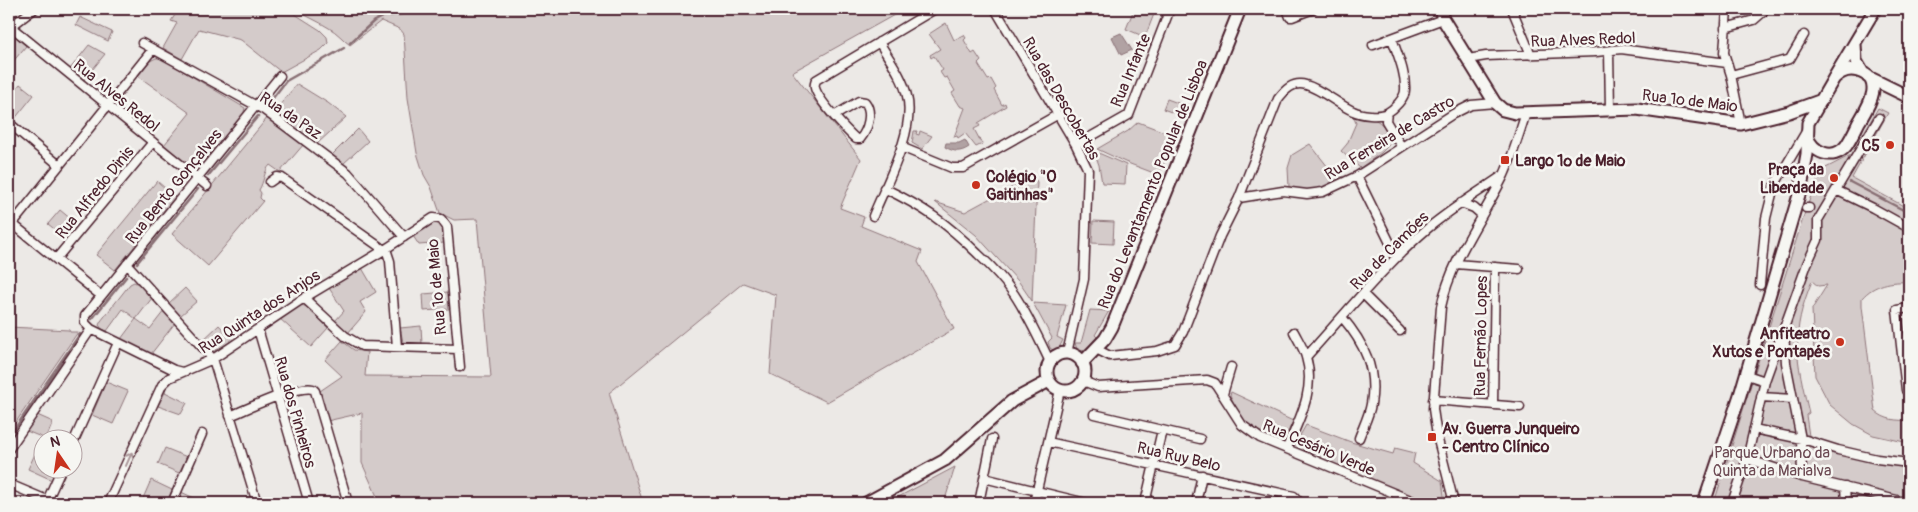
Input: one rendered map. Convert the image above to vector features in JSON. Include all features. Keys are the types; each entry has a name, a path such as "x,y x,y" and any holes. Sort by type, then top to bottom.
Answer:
{"street":[{"path":"10,27 34,9"},
{"path":"834,116 859,101 865,102 869,108 866,130 860,139 854,137 834,116 816,90 814,84 816,80 935,9"},
{"name":"Rua das Descobertas","path":"995,9 1076,145 1086,163 1088,172 1083,289 1067,353"},
{"name":"Rua Infante","path":"1076,145 1129,115 1170,9"},
{"name":"Rua do Levantamento Popular de Lisboa","path":"1082,363 1096,349 1112,328 1240,9"},
{"path":"1287,9 1290,17 1313,9"},
{"path":"1512,9 1531,54"},
{"path":"1726,9 1724,53 1731,75 1741,124"},
{"path":"1760,285 1766,218 1774,186 1875,9"},
{"path":"1725,28 1754,20 1763,12"},
{"path":"1373,44 1392,38 1441,14 1495,103"},
{"name":"Rua Alves Redol","path":"10,27 207,186"},
{"path":"1731,75 1790,60 1804,35"},
{"path":"1096,349 1110,356 1157,352 1175,345 1183,332 1220,236 1239,198 1278,99 1287,88 1296,84 1306,85 1354,112 1374,115 1387,113 1401,101 1405,92 1405,80 1392,38"},
{"path":"873,216 901,147 909,120 908,97 902,81 879,42"},
{"name":"Rua da Paz","path":"142,43 256,105 348,173 404,236"},
{"path":"1803,181 1809,168 1815,162 1842,150 1846,146 1872,100 1873,88 1856,61 1855,44"},
{"path":"100,295 10,224 153,49"},
{"name":"Rua Alves Redol","path":"1468,58 1629,49 1727,64"},
{"path":"1609,51 1610,110"},
{"path":"1834,78 1844,71 1857,70 1904,94"},
{"name":"Rua Bento Gonçalves","path":"92,329 85,323 86,313 280,76"},
{"path":"1872,100 1880,95 1904,94"},
{"name":"Rua 1º de Maio","path":"1495,103 1503,110 1526,113 1653,110 1741,124 1789,112 1822,100"},
{"name":"Rua Ferreira de Castro","path":"1239,198 1283,191 1307,194 1323,192 1357,176 1453,114 1471,105 1495,103"},
{"path":"1704,503 1737,403 1803,181 1807,154 1806,118 1789,112"},
{"path":"1387,113 1386,120 1402,146"},
{"path":"1454,503 1436,433 1433,400 1440,307 1443,293 1456,264 1503,176 1526,113"},
{"path":"901,147 952,168 964,168 1057,114"},
{"path":"1732,503 1747,459 1764,382 1807,264 1818,240 1818,220 1879,118"},
{"path":"9,123 59,165"},
{"path":"1807,130 1813,147 1818,151 1830,154"},
{"name":"Rua Alfredo Dinis","path":"56,259 153,142"},
{"path":"1357,176 1391,244 1399,255"},
{"name":"Rua de Camões","path":"1306,357 1399,255 1427,229 1461,203 1503,176"},
{"path":"270,182 277,177 282,178 384,250 388,255 397,348"},
{"path":"884,188 938,217 994,269 1025,311 1050,362"},
{"path":"1836,190 1909,228"},
{"path":"1461,203 1474,208 1482,215"},
{"name":"Rua 1º de Maio","path":"429,220 441,219 447,227 460,367"},
{"name":"Rua Quinta dos Anjos","path":"108,503 162,384 169,378 213,359 304,298 384,250 429,220"},
{"path":"127,264 213,359 257,503"},
{"path":"1456,264 1519,269"},
{"name":"Rua Fernão Lopes","path":"1493,405 1495,268"},
{"path":"1363,294 1400,331"},
{"path":"304,298 356,344 368,347 458,349"},
{"path":"1909,308 1897,310 1906,390 1909,390"},
{"path":"1342,318 1355,333 1365,349 1370,368 1371,406 1359,438"},
{"path":"1784,326 1786,363 1803,440 1802,477"},
{"path":"9,449 92,329 174,370 184,372"},
{"name":"Rua dos Pinheiros","path":"258,329 309,503"},
{"path":"1287,448 1303,410 1308,388 1306,357 1294,332"},
{"path":"79,430 118,343"},
{"path":"1067,353 1076,356 1082,363 1085,372 1083,381 1073,390 1060,390 1049,381 1047,369 1050,362 1058,355 1067,353"},
{"path":"1223,394 1231,367"},
{"path":"1750,376 1764,382"},
{"name":"Rua Cesário Verde","path":"1083,381 1098,387 1111,387 1207,380 1215,383 1242,425 1260,438 1418,503"},
{"path":"866,503 945,460 1005,406 1026,392 1049,381"},
{"path":"230,416 278,397 309,388 315,391 348,503"},
{"path":"1034,503 1060,390"},
{"path":"1761,397 1793,399"},
{"path":"1433,400 1520,407"},
{"path":"1094,414 1200,439"},
{"path":"1754,429 1877,459 1909,463"},
{"path":"1145,503 1162,430"},
{"path":"172,503 202,434"},
{"path":"979,503 992,439"},
{"name":"Rua Ruy Belo","path":"1048,442 1294,496 1300,503"},
{"path":"1747,459 1802,477 1909,503"},
{"path":"1196,503 1202,475"},
{"path":"984,478 1084,503"},
{"path":"9,484 49,502 57,480"},
{"path":"1845,487 1846,503"}],"green space":[{"path":"179,9 287,9 320,30 327,37 328,43 321,50 281,72 241,40 199,29 182,59 163,48 177,23 171,21"},
{"path":"294,9 905,9 792,72 861,159 840,208 864,217 861,226 922,251 918,262 954,329 827,402 770,374 776,295 743,283 609,393 643,503 380,503 362,463 362,413 327,421 320,391 342,376 325,360 342,341 354,350 367,352 365,376 491,377 477,219 454,220 440,213 431,187 424,175 417,153 408,98 404,34 400,29 381,21 350,45 332,30"},
{"path":"1134,9 1156,9 1145,37 1126,29"},
{"path":"80,17 112,32 108,41 76,25"},
{"path":"946,23 954,40 964,35 966,38 964,40 972,54 975,52 981,61 978,64 988,80 991,79 996,88 994,90 1002,105 1005,103 1006,106 978,123 980,126 974,129 982,144 976,147 965,133 958,138 957,136 954,137 965,108 960,106 952,93 955,91 947,77 944,78 940,72 943,70 934,56 931,58 930,55 940,49 929,34"},
{"path":"9,35 15,36 26,46 11,64 9,62"},
{"path":"89,45 105,54 84,80 70,69"},
{"path":"161,58 245,108 244,112 202,164 192,166 187,164 164,145 190,113 138,76 150,61"},
{"path":"20,84 34,95 13,121 9,117 9,98"},
{"path":"297,84 328,103 346,117 317,144 274,112"},
{"path":"1167,99 1189,107 1185,117 1163,109"},
{"name":"Parque Urbano da Quinta da Marialva","path":"1878,108 1888,113 1852,178 1909,209 1909,282 1890,283 1872,289 1862,298 1862,306 1875,411 1891,419 1909,420 1909,443 1873,435 1853,424 1830,405 1815,376 1812,309 1827,285 1818,286 1812,281 1800,316 1797,346 1798,361 1809,413 1806,415 1809,436 1858,452 1909,460 1909,503 1714,503 1804,215 1820,171 1851,155"},
{"path":"1352,114 1377,121 1385,128 1392,142 1381,153 1360,168 1341,151 1347,144 1356,123"},
{"path":"268,117 304,144 280,172 270,165 268,167 259,190 261,193 260,198 263,201 208,266 172,234"},
{"path":"1138,122 1175,136 1159,175 1097,149 1128,131"},
{"path":"358,129 368,141 343,164 332,155"},
{"path":"914,131 917,131 916,134 919,135 920,131 932,136 922,149 912,143"},
{"path":"1310,144 1328,167 1346,179 1311,191 1289,187 1288,168 1292,155"},
{"path":"1094,151 1126,165 1125,184 1102,183"},
{"path":"1033,175 1037,182 1032,301 1019,282 976,235 935,202 965,212"},
{"path":"157,181 175,197 115,270 96,255"},
{"path":"60,210 78,225 67,239 48,224"},
{"path":"1093,221 1114,222 1113,244 1092,243"},
{"path":"433,223 442,226 444,243 419,245 413,236"},
{"path":"362,268 376,292 360,302 366,312 348,333 335,321 344,311 329,288"},
{"path":"134,282 140,285 152,298 136,319 123,309 107,331 102,329 99,325 101,321 130,284"},
{"path":"185,288 197,301 180,316 168,304"},
{"path":"448,292 449,309 424,311 423,294"},
{"path":"1033,303 1066,305 1057,337 1063,340 1059,348 1053,350 1050,348 1048,342 1052,338"},
{"path":"300,305 311,310 328,328 311,347 279,318"},
{"path":"1090,310 1109,311 1095,335 1097,337 1091,345 1080,351 1077,350 1075,343 1081,343"},
{"path":"164,311 175,323 151,354 121,339 136,319 150,329"},
{"path":"219,325 233,340 213,352 202,341"},
{"path":"421,326 422,344 403,342 400,328"},
{"path":"9,327 78,332 9,432"},
{"path":"106,382 128,391 113,424 92,415"},
{"path":"165,392 187,403 181,414 158,406"},
{"path":"1231,392 1293,421 1284,441 1250,428 1242,420 1230,395"},
{"path":"35,414 53,422 50,430 32,430 32,433 24,430"},
{"path":"1306,425 1351,442 1393,454 1395,448 1415,453 1413,463 1442,481 1445,503 1419,503 1293,448"},
{"path":"165,448 187,457 179,473 158,464"},
{"path":"32,460 32,471 28,469"},
{"path":"955,467 944,503 887,503"},
{"path":"151,480 172,490 167,503 141,503"},
{"path":"181,492 203,502 176,503"}],"shaded area":[{"path":"1121,33 1132,50 1121,55 1112,37"},
{"path":"965,140 969,147 963,150 954,151 945,147 946,143 959,143"}],"waterway":[{"path":"350,43 374,21 384,16 444,9"},
{"path":"269,103 286,81 344,48"},
{"path":"208,176 258,116"},
{"path":"1850,182 1909,213"},
{"path":"137,263 198,189"},
{"path":"92,319 126,277"},
{"path":"9,437 80,334"}],"place":[{"name":"C5","path":"1890,145"},
{"name":"Largo 1º de Maio","path":"1505,160"},
{"name":"Praça da Liberdade","path":"1834,178"},
{"name":"Colégio \"O Gaitinhas\"","path":"976,185"},
{"name":"Anfiteatro Xutos e Pontapés","path":"1840,342"},
{"name":"Av. Guerra Junqueiro - Centro Clínico","path":"1432,437"}]}
